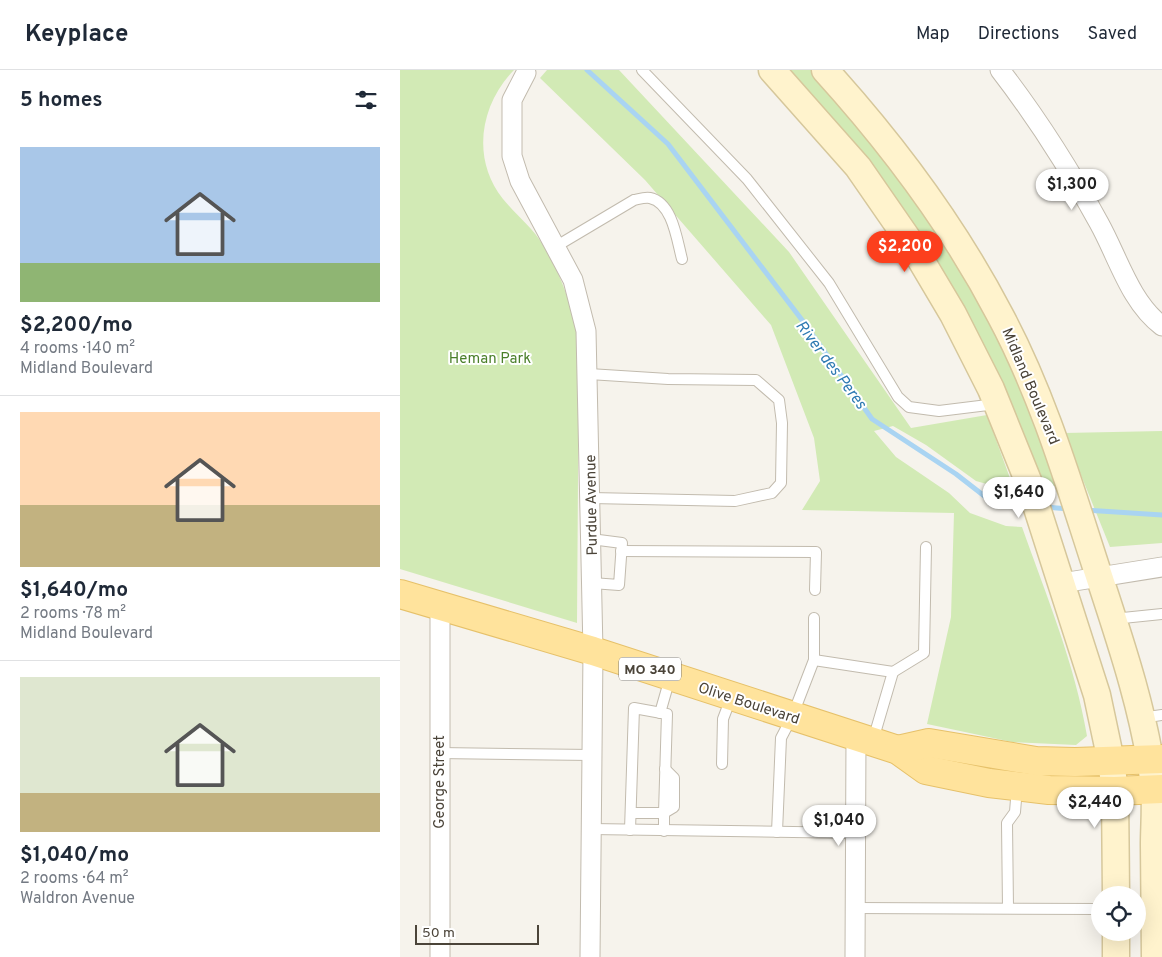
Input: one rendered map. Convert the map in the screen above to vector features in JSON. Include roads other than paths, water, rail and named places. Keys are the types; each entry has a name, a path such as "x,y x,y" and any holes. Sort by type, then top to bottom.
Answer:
{"main road":[{"path":"772,70 858,167 912,245 953,314 997,404 1029,483 1097,695 1111,761 1115,791 1116,886"},
{"name":"Midland Boulevard","path":"825,70 870,120 913,174 959,243 1009,333 1035,391 1071,488 1127,665 1151,717 1158,789 1155,957"},
{"name":"Olive Boulevard","path":"400,594 593,651 864,741 898,750 926,770 1048,790 1115,791 1158,789"},
{"name":"Olive Boulevard","path":"898,750 929,744 1036,761 1156,759"},
{"path":"1116,941 1116,957"}],"street":[{"path":"1000,70 1024,101 1100,223 1142,305 1162,326"},
{"name":"Purdue Avenue","path":"526,73 512,100 512,156 520,180 573,280 582,308 586,331 589,374 593,651 590,957"},
{"path":"1062,583 1162,567"},
{"name":"George Street","path":"440,606 440,957"},
{"path":"855,957 856,834 864,741"}],"lane":[{"path":"642,70 747,179 829,283 898,397 909,407 939,411 997,404"},
{"path":"556,247 634,200 649,197 660,202 669,215 682,259"},
{"path":"589,374 668,379 756,380 779,400 782,424 781,483 772,493 735,501 591,498"},
{"path":"591,539 622,543 620,585 592,583"},
{"path":"864,741 892,672 924,653 926,547"},
{"path":"621,552 816,552 815,590"},
{"path":"1113,619 1162,614"},
{"path":"777,832 781,738 792,717 814,660 814,618"},
{"path":"814,660 892,672"},
{"path":"660,713 670,676"},
{"path":"722,764 723,719 732,697"},
{"path":"630,830 634,708 667,714 664,831"},
{"path":"439,753 592,755"},
{"path":"1008,908 1008,823 1016,812 1017,786"},
{"path":"632,813 664,813"},
{"path":"591,829 856,834"},
{"path":"855,908 1091,909"}],"waterway":[{"name":"River des Peres","path":"587,70 668,144 802,320 872,419 956,474 992,502 1027,505"},
{"name":"River des Peres","path":"1045,507 1069,509"},
{"name":"River des Peres","path":"1085,510 1162,515"}],"park label":[{"name":"Heman Park","path":"490,358"}]}
